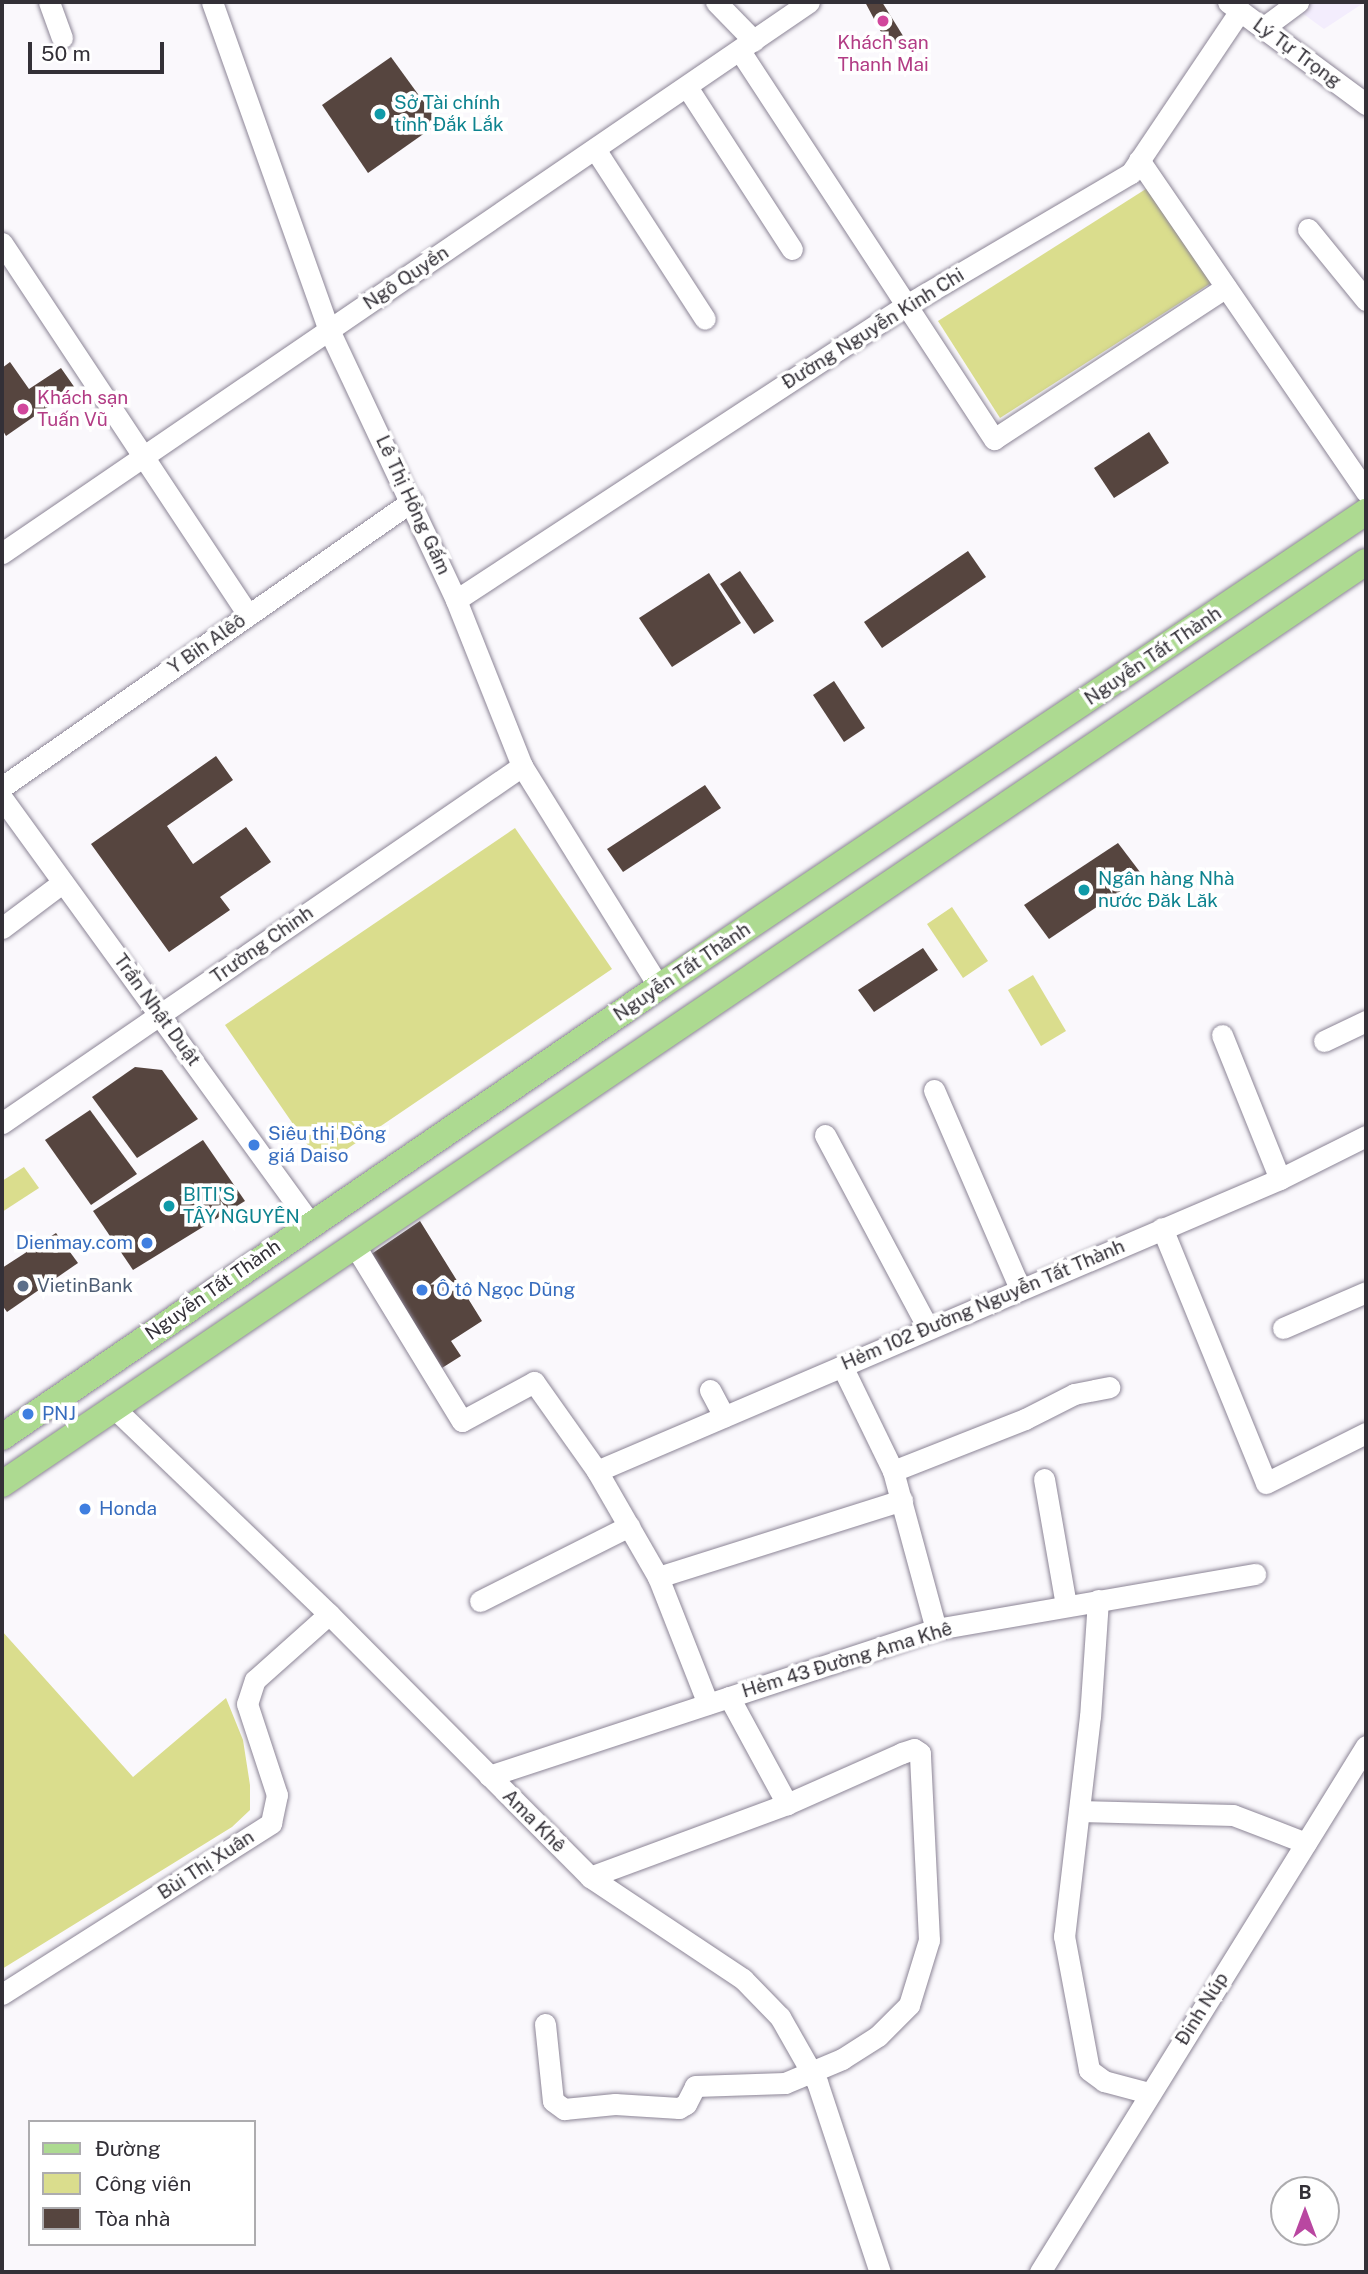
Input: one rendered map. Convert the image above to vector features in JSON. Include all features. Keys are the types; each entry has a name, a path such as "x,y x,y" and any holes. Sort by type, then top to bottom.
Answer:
{"main road":[{"name":"Nguyễn Tất Thành","path":"2,1437 310,1223 1366,512"},
{"name":"Nguyễn Tất Thành","path":"2,1484 112,1406 355,1246 1366,562"},
{"path":"90,1376 112,1406"}],"street":[{"path":"49,2 62,38"},
{"name":"Lê Thị Hồng Gấm","path":"212,2 329,330 412,501 456,600 523,766 659,987"},
{"path":"716,2 747,46 905,306 994,439 1226,287"},
{"name":"Ngô Quyền","path":"2,553 809,2"},
{"path":"1263,28 1298,2"},
{"name":"Lý Tự Trọng","path":"1234,6 1366,104"},
{"name":"Đường Nguyễn Kinh Chi","path":"456,600 905,306 1130,173 1234,6"},
{"path":"687,87 792,249"},
{"path":"595,149 705,318"},
{"path":"1139,160 1366,492"},
{"path":"1308,229 1366,300"},
{"path":"2,243 248,615"},
{"name":"Y Bih Alêô","path":"2,787 412,501"},
{"name":"Trường Chinh","path":"2,1123 523,766"},
{"name":"Trần Nhật Duật","path":"2,798 310,1223"},
{"path":"2,928 63,882"},
{"path":"1324,1041 1366,1021"},
{"path":"1222,1035 1280,1179"},
{"path":"934,1090 1020,1289"},
{"path":"825,1135 928,1328"},
{"name":"Hẻm 102 Đường Nguyễn Tất Thành","path":"597,1471 1280,1179 1366,1136"},
{"path":"1162,1228 1266,1483 1366,1433"},
{"path":"355,1246 462,1421 534,1382 597,1471 658,1577 708,1704"},
{"path":"1283,1328 1366,1292"},
{"path":"842,1366 893,1471 936,1629"},
{"path":"893,1471 1025,1419 1074,1394 1109,1387"},
{"path":"710,1390 724,1416"},
{"name":"Ama Khê","path":"112,1406 329,1614 590,1877 743,1979 780,2017 811,2072 869,2230 880,2272"},
{"path":"1044,1479 1066,1605"},
{"path":"658,1577 902,1500"},
{"path":"480,1601 629,1526"},
{"name":"Hẻm 43 Đường Ama Khê","path":"489,1776 936,1629 1255,1574"},
{"path":"1098,1600 1079,1811 1064,1936 1089,2070 1104,2081 1149,2093"},
{"name":"Bùi Thị Xuân","path":"2,1994 271,1823 277,1795 247,1704 255,1680 329,1614"},
{"path":"729,1697 787,1804"},
{"name":"Đinh Núp","path":"1041,2272 1149,2093 1366,1746"},
{"path":"545,2024 553,2101 559,2109 615,2104 679,2108 686,2104 689,2091 695,2086 776,2085 811,2072 842,2059 900,2018 922,1971 931,1922 922,1835 920,1753 914,1749 902,1753 787,1804 590,1877"},
{"path":"1079,1811 1210,1813 1251,1819 1306,1843"}],"shaded area":[{"path":"1287,2 1365,2 1324,29"}],"green space":[{"path":"1149,187 1211,283 1000,418 938,321"},
{"path":"515,828 612,969 322,1166 225,1025"},
{"path":"952,907 988,961 963,978 927,924"},
{"path":"1033,975 1066,1031 1041,1046 1008,990"},
{"path":"24,1167 39,1188 2,1212 2,1181"},
{"path":"2,1631 133,1777 226,1698 243,1740 250,1785 250,1810 232,1827 2,1969"}],"building":[{"name":"Khách sạn Thanh Mai","path":"865,2 882,2 905,39 890,49"},
{"name":"Sở Tài chính tỉnh Đắk Lắk","path":"391,57 439,123 368,173 322,105"},
{"name":"Khách sạn Tuấn Vũ","path":"10,362 29,389 61,368 75,388 6,436 2,429 2,368"},
{"path":"1149,432 1169,463 1114,498 1094,468"},
{"path":"968,551 986,577 882,648 864,622"},
{"path":"740,571 774,621 754,634 720,584"},
{"path":"709,573 741,623 672,667 639,618"},
{"path":"834,681 865,728 844,742 813,695"},
{"path":"216,756 233,780 167,826 193,864 246,827 271,862 220,897 230,910 169,952 91,844"},
{"path":"705,785 721,808 623,872 607,849"},
{"name":"Ngân hàng Nhà nước Đăk Lăk","path":"1118,843 1143,876 1049,939 1024,905"},
{"path":"923,948 938,970 874,1012 858,990"},
{"path":"135,1067 162,1070 198,1119 137,1158 92,1097"},
{"path":"90,1110 137,1174 91,1205 45,1140"},
{"name":"BITI'S TÂY NGUYÊN","path":"203,1140 245,1201 133,1270 93,1211"},
{"name":"Ô tô Ngọc Dũng","path":"420,1221 482,1321 451,1341 461,1356 434,1373 364,1259"},
{"name":"VietinBank","path":"56,1233 78,1263 7,1312 2,1305 2,1268"}],"place":[{"name":"Khách sạn Thanh Mai","path":"883,21"},
{"name":"Sở Tài chính tỉnh Đắk Lắk","path":"380,114"},
{"name":"Khách sạn Tuấn Vũ","path":"23,409"},
{"name":"Ngân hàng Nhà nước Đăk Lăk","path":"1084,890"},
{"name":"Siêu thị Đồng giá Daiso","path":"254,1145"},
{"name":"BITI'S TÂY NGUYÊN","path":"169,1206"},
{"name":"Dienmay.com","path":"147,1243"},
{"name":"VietinBank","path":"23,1286"},
{"name":"Ô tô Ngọc Dũng","path":"422,1290"},
{"name":"PNJ","path":"28,1414"},
{"name":"Honda","path":"85,1509"}]}
